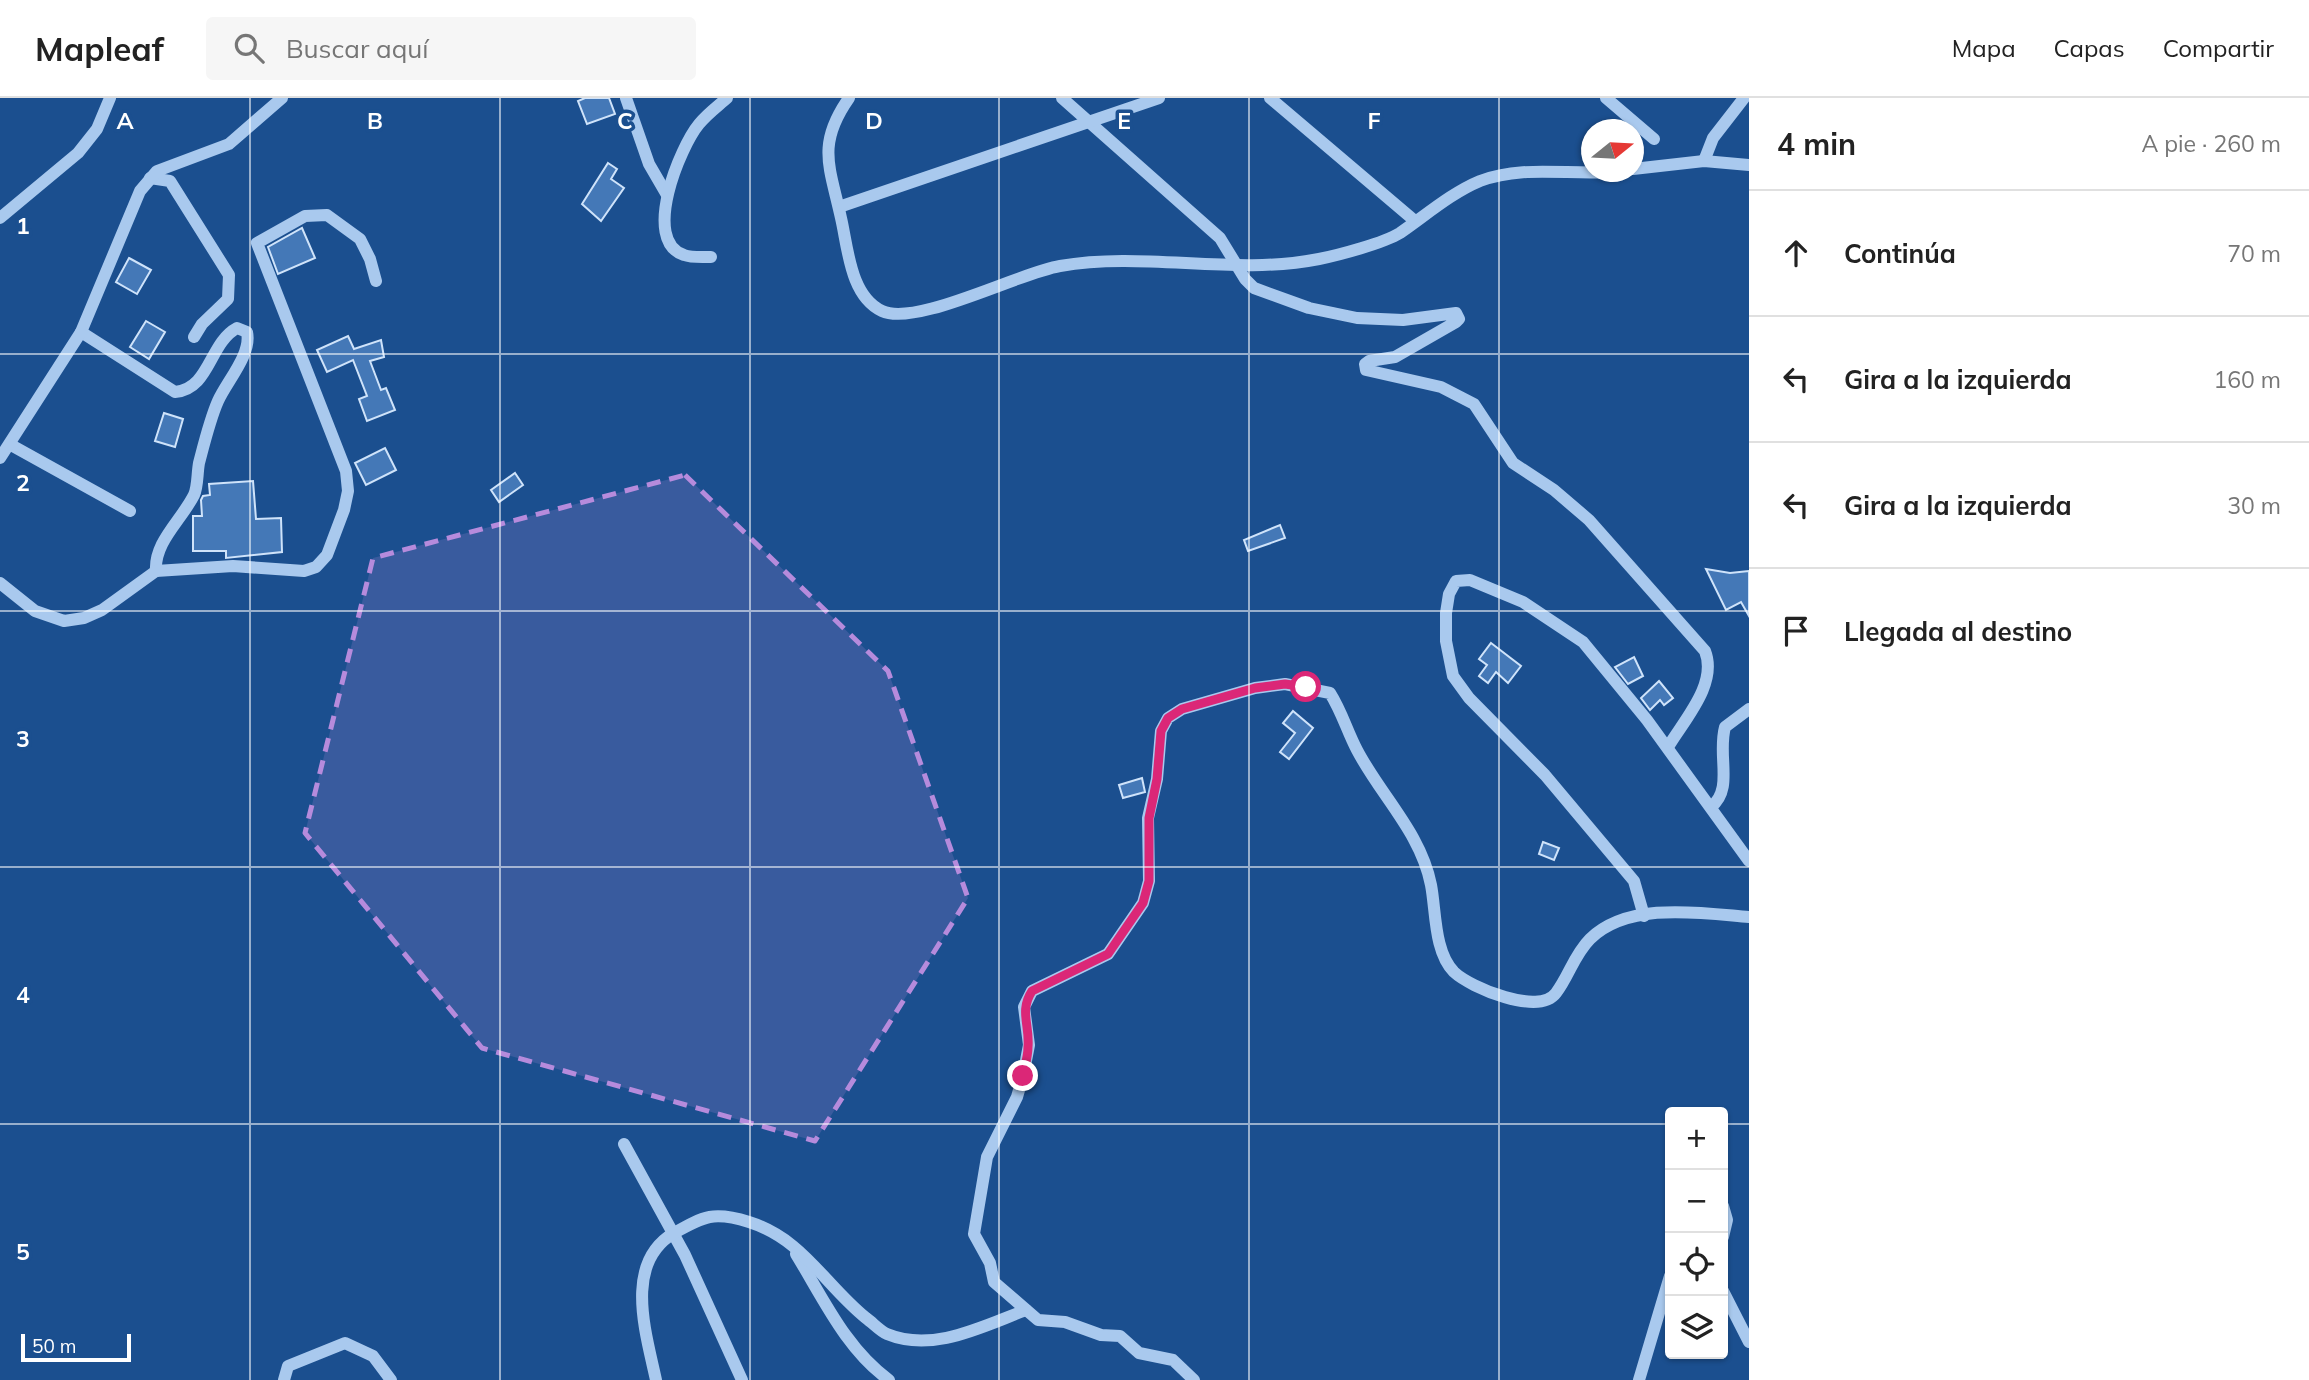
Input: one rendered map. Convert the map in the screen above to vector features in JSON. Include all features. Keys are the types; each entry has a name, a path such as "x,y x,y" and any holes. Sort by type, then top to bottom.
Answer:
{"street":[{"path":"0,218 78,153 97,129 110,98"},
{"path":"0,458 11,445 81,332 140,191 150,178 157,171 229,144 282,98"},
{"path":"626,98 649,164 667,195"},
{"path":"711,257 684,256 672,248 665,235 667,195 686,146 698,124 727,98"},
{"path":"849,98 835,118 827,140 828,173 839,207 852,267 862,295 881,310 892,314 922,313 1010,279 1060,266 1124,261 1238,266 1319,259 1397,234 1478,182 1512,171 1581,172"},
{"path":"1062,98 1220,238 1245,279 1254,288 1334,314 1403,320 1454,312 1458,314 1456,322 1395,357 1369,360 1365,364 1366,370 1441,387 1474,404 1513,463 1554,490 1588,520 1706,651 1709,664 1706,684 1668,747"},
{"path":"839,207 1159,98"},
{"path":"1270,98 1415,221"},
{"path":"1606,98 1654,139"},
{"path":"1704,161 1713,138 1744,98"},
{"path":"1644,168 1704,161 1749,166"},
{"path":"150,178 170,181 229,275 228,299 202,324 194,337"},
{"path":"0,583 35,611 64,621 84,618 103,610 156,571 233,566 304,572 316,567 327,555 344,510 348,491 346,471 257,243 305,216 327,215 360,239 370,258 376,281"},
{"path":"81,332 175,392 186,391 194,385 228,333 237,328 247,332 248,340 217,402 200,463 195,493 161,545 155,560 156,571"},
{"path":"11,445 130,511"},
{"path":"1644,916 1634,881 1545,775 1469,698 1453,676 1446,641 1446,613 1449,594 1457,582 1470,580 1523,602 1583,642 1668,747 1749,861"},
{"path":"1194,1380 1173,1360 1139,1353 1120,1336 1101,1335 1065,1322 1038,1320 994,1282 990,1264 974,1234 987,1157 1017,1097 1023,1076 1029,1045 1024,1007 1032,991 1108,954 1143,903 1149,881 1149,818 1157,779 1161,731 1168,718 1182,709 1255,688 1285,684 1330,693 1343,712 1357,751 1395,806 1418,849 1430,881 1442,951 1453,971 1472,984 1518,1001 1546,1002 1555,994 1570,964 1591,938 1612,925 1644,916 1687,912 1749,917"},
{"path":"1711,807 1721,797 1725,785 1721,749 1725,727 1749,709"},
{"path":"624,1144 674,1234 743,1380"},
{"path":"656,1380 643,1316 644,1275 652,1251 700,1218 716,1214 770,1228 787,1239 852,1306 886,1334 922,1341 953,1336 1026,1310"},
{"path":"787,1239 850,1342 868,1365 889,1380"},
{"path":"1639,1380 1665,1293"},
{"path":"1725,1296 1749,1342"},
{"path":"284,1380 288,1366 345,1343 373,1356 391,1380"}],"highlighted area":[{"path":"685,475 888,671 968,898 815,1141 482,1048 305,833 373,558"}],"building":[{"path":"585,98 609,98 615,114 587,124 578,101"},
{"path":"608,163 617,169 611,179 624,188 601,221 582,204"},
{"path":"302,228 315,258 278,274 268,247"},
{"path":"129,258 151,270 137,294 116,282"},
{"path":"146,321 165,332 149,359 130,347"},
{"path":"348,336 354,349 381,340 384,357 370,361 381,390 386,388 395,410 367,421 359,399 367,396 353,360 327,372 317,350"},
{"path":"164,413 183,419 175,447 155,441"},
{"path":"385,448 396,470 366,485 355,463"},
{"path":"515,473 523,485 499,502 491,490"},
{"path":"253,481 256,519 281,518 282,552 226,558 226,551 193,551 193,516 202,516 201,500 203,496 210,495 209,484"},
{"path":"1280,525 1285,538 1248,551 1244,540"},
{"path":"1706,569 1730,573 1749,571 1749,616 1741,602 1726,610"},
{"path":"1491,643 1521,666 1508,683 1496,672 1488,683 1479,676 1487,665 1479,659"},
{"path":"1634,657 1643,676 1628,684 1615,667"},
{"path":"1659,681 1673,698 1664,705 1660,700 1650,710 1641,698"},
{"path":"1293,711 1313,728 1289,759 1280,752 1295,733 1283,723"},
{"path":"1142,778 1145,792 1123,798 1119,785"},
{"path":"1543,842 1559,848 1554,860 1539,854"}],"route":[{"path":"1023,1076 1029,1045 1024,1007 1032,991 1108,954 1121,939 1143,903 1149,881 1149,818 1157,779 1161,731 1168,718 1182,709 1206,700 1255,688 1285,684 1306,687"}]}
